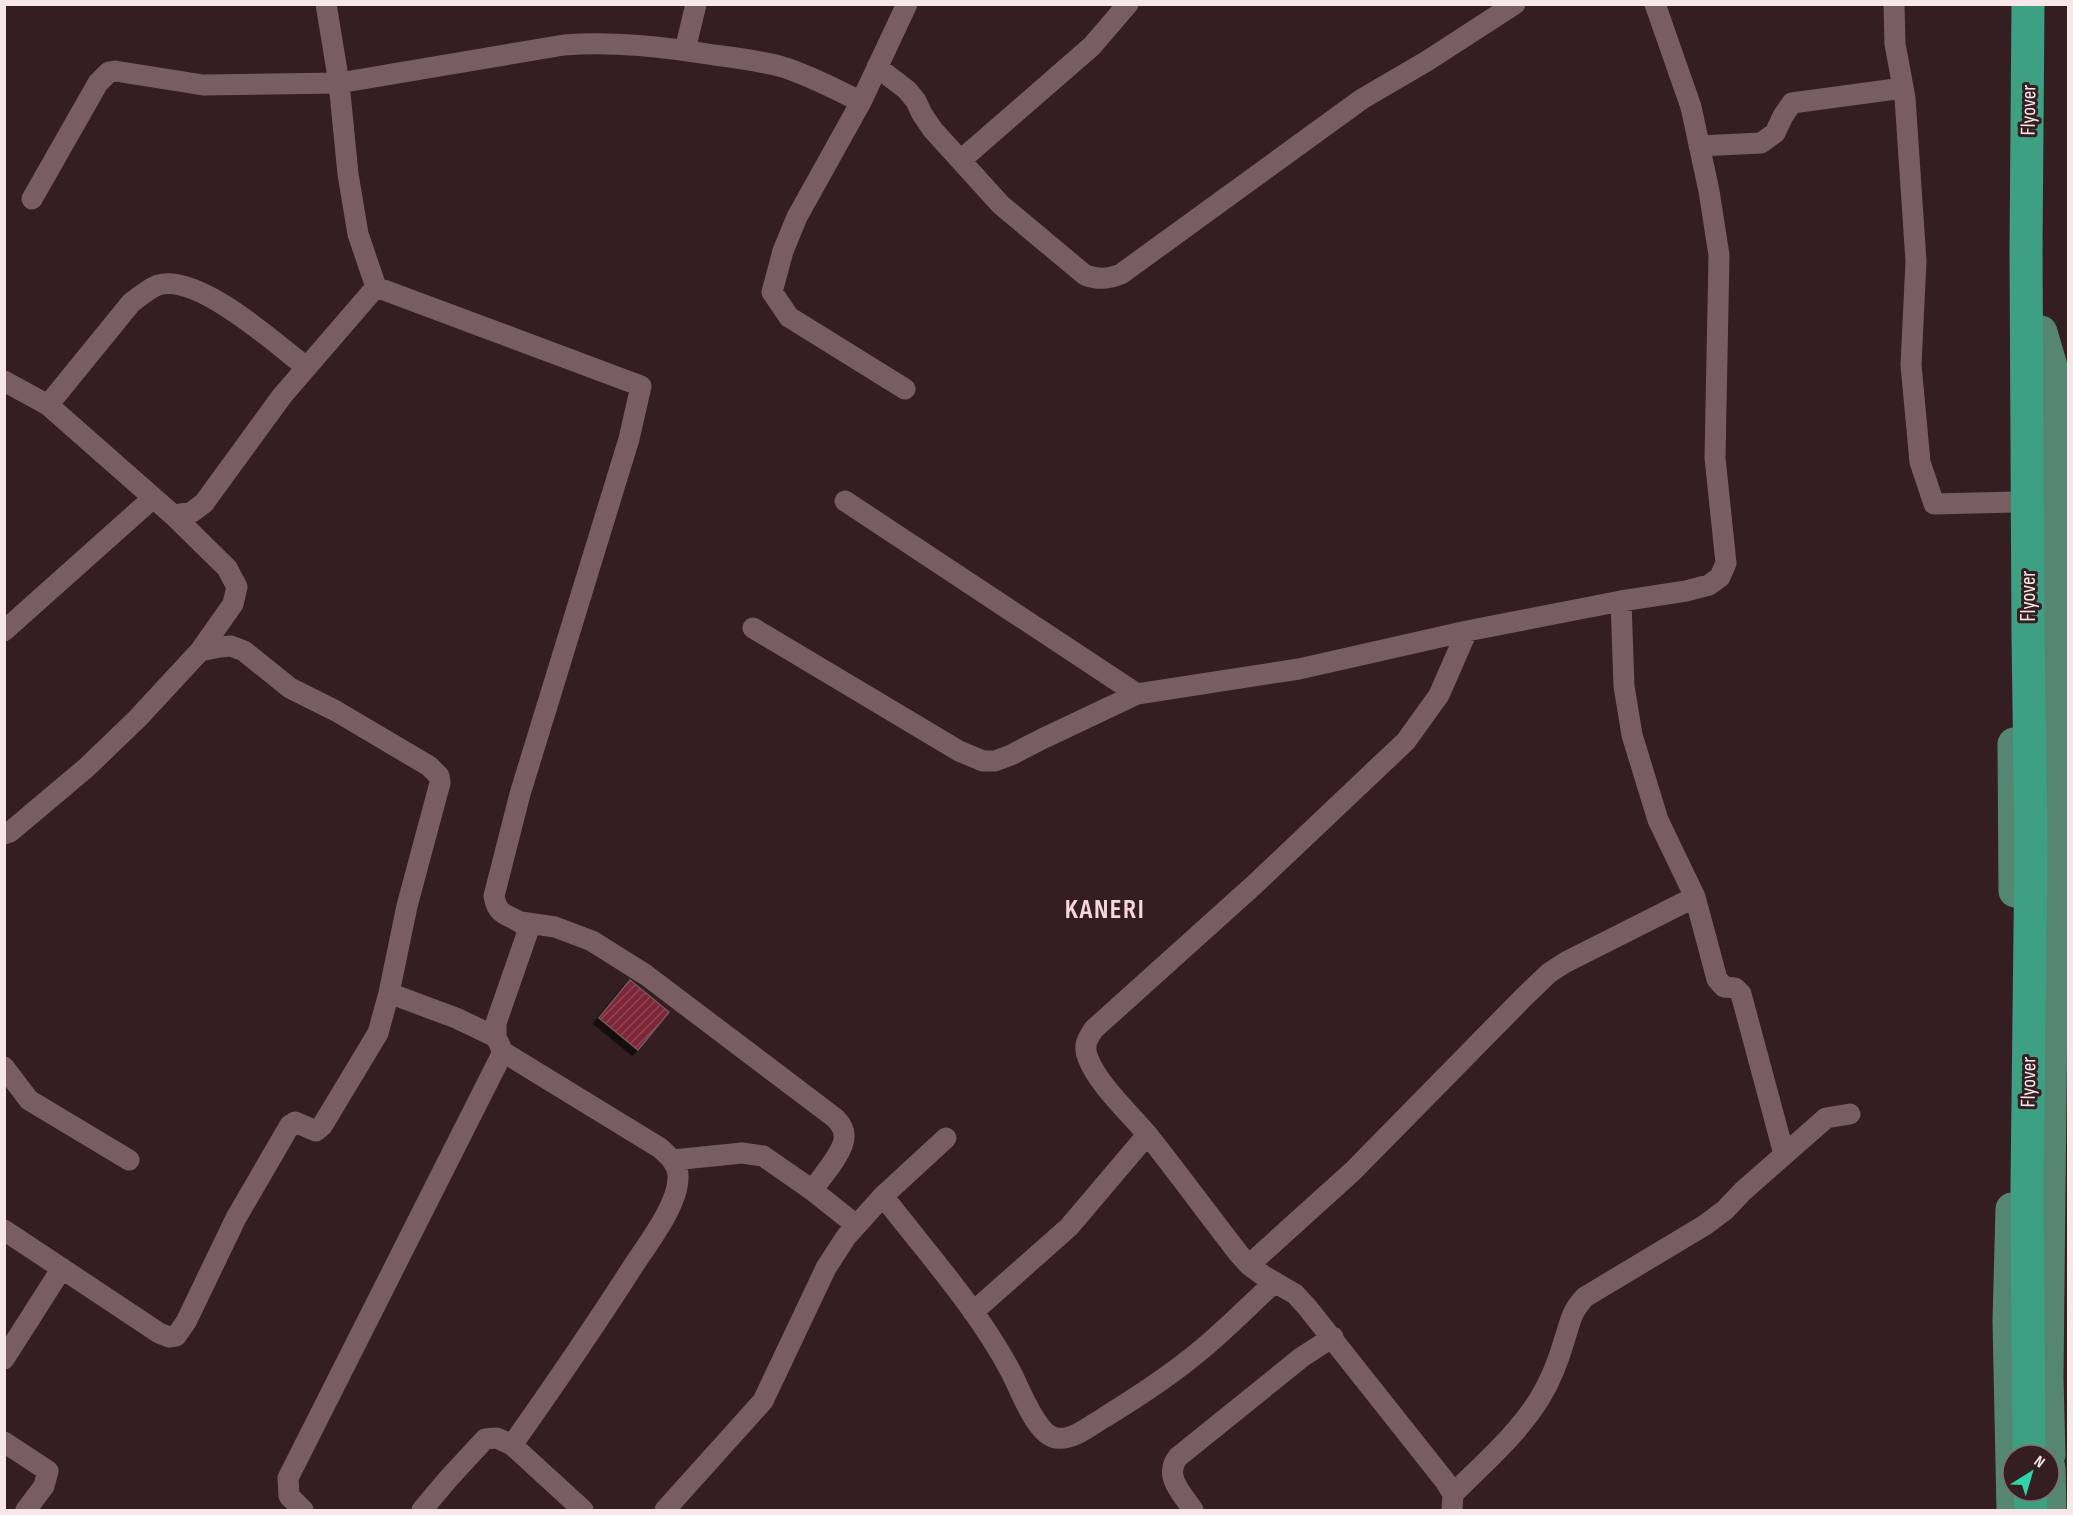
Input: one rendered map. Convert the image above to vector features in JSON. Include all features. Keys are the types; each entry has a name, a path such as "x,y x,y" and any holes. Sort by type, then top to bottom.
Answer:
{"highway":[{"name":"Flyover","path":"2028,4 2026,250 2031,846 2027,1187 2029,1443"},
{"name":"Flyover","path":"2027,1187 2036,1168 2040,1093 2042,4"}],"main road":[{"path":"2013,4 2014,795 2017,1038 2009,1321 2013,1510"},
{"path":"2041,332 2055,380 2055,634 2047,1378 2049,1443"}],"street":[{"path":"326,4 339,83 348,174 358,234 376,287"},
{"path":"685,51 696,4"},
{"path":"905,389 789,317 772,292 783,251 797,217 861,102 907,4"},
{"path":"961,160 1092,46 1128,4"},
{"path":"877,67 907,90 933,130 1001,205 1085,275 1096,279 1110,278 1121,274 1362,99 1515,4"},
{"path":"753,628 959,751 983,761 995,761 1137,694 1299,669 1467,631 1709,585 1720,577 1725,563 1715,438 1719,255 1709,191 1691,108 1655,4"},
{"path":"1894,4 1895,44 1903,88 1916,261 1911,364 1920,462 1934,504 2015,502"},
{"path":"32,199 98,83 109,72 115,70 203,84 339,83 564,45 596,42 657,46 751,60 784,68 820,81 861,102"},
{"path":"1699,146 1761,142 1775,132 1792,103 1903,88"},
{"path":"48,405 131,303 159,285 174,284 193,288 214,298 306,367"},
{"path":"172,515 192,512 204,503 306,367 376,287"},
{"path":"376,287 642,386 629,439 520,794 494,896 496,907 505,915 521,922 555,927 592,941 646,975 835,1118 842,1126 845,1137 839,1152 812,1190"},
{"path":"4,381 48,405 172,515 227,568 237,587 233,604 200,651 137,719 86,768 10,832 4,834"},
{"path":"4,631 153,498"},
{"path":"845,501 1137,694"},
{"path":"1621,601 1624,686 1632,735 1658,820 1695,897 1717,979 1724,987 1735,988 1741,994 1784,1154"},
{"path":"1467,631 1439,695 1406,741 1254,885 1094,1029 1085,1048 1097,1075 1249,1265 1295,1294 1333,1337 1438,1472 1451,1505 1518,1428 1540,1398 1555,1368 1566,1336 1569,1318 1585,1297 1705,1225 1725,1210 1743,1191 1826,1118 1850,1114"},
{"path":"4,1230 159,1333 170,1337 176,1336 186,1322 236,1218 290,1125 295,1122 315,1131 322,1126 374,1041 384,1015 407,906 440,783 439,776 418,760 336,711 290,688 244,651 231,646 200,651"},
{"path":"1249,1265 1353,1171 1550,973 1587,951 1695,897"},
{"path":"303,1510 289,1496 288,1478 500,1045 496,1023 527,934 526,927 521,922"},
{"path":"389,993 456,1018 500,1045 660,1148 673,1160 679,1176 675,1196 656,1231 577,1354 512,1445"},
{"path":"4,1067 29,1100 129,1160"},
{"path":"974,1312 1069,1227 1147,1135"},
{"path":"665,1510 764,1401 826,1268 846,1237 883,1196 946,1138"},
{"path":"673,1160 742,1153 763,1156 812,1190 856,1225"},
{"path":"883,1196 974,1312 1011,1372 1035,1421 1046,1434 1055,1438 1068,1438 1138,1396 1192,1358 1275,1282"},
{"path":"4,1359 62,1268"},
{"path":"1193,1510 1171,1474 1172,1465 1178,1457 1302,1357 1333,1337"},
{"path":"422,1510 485,1439 497,1438 512,1445 583,1510"},
{"path":"4,1442 48,1471 44,1486 26,1510"}],"building":[{"path":"630,980 669,1012 638,1050 599,1018"}],"district":[{"name":"KANERI","path":"1105,909"}]}
